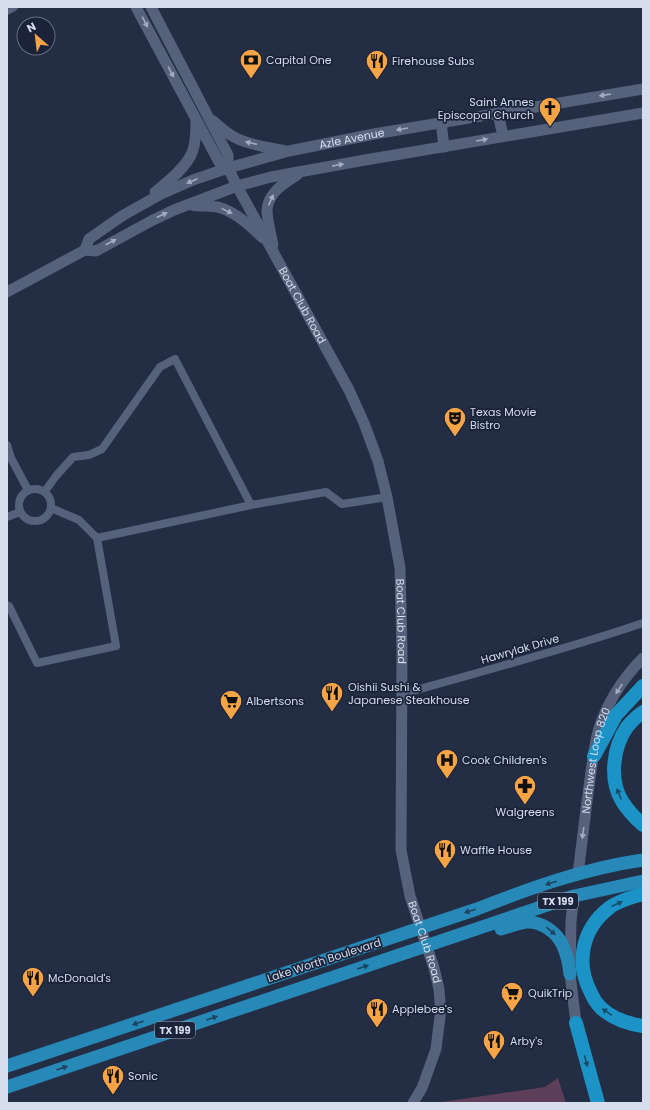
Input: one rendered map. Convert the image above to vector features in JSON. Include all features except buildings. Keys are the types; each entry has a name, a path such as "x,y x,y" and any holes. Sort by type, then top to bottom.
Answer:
{"highway":[{"path":"594,756 616,715 643,686"},
{"path":"643,712 627,727 618,744 614,775 616,787 622,800 632,815 643,825"},
{"name":"Lake Worth Boulevard","path":"13,1064 421,928 477,909 506,897 578,874 643,860"},
{"name":"Lake Worth Boulevard","path":"7,1087 574,896 643,881"},
{"path":"643,894 633,896 610,907 600,915 584,941 582,957 583,974 587,985 602,1008 618,1019 631,1024 643,1026"},
{"path":"488,925 501,929 525,922 537,923 548,928 563,944 568,959 570,974"},
{"path":"576,1023 598,1103"},
{"path":"25,1081 26,1073 29,1068 43,1054"},
{"path":"7,1087 20,1068 13,1064"}],"main road":[{"name":"Boat Club Road","path":"136,7 219,162 228,168"},
{"name":"Boat Club Road","path":"150,7 228,155 228,168 237,186 353,397 374,448 387,497 400,568 402,694 401,850 410,896 427,945 439,988 440,1017 436,1049 422,1088 413,1103"},
{"name":"Azle Avenue","path":"85,250 89,239 122,216 162,194 186,183 228,168 289,151 374,134 643,89"},
{"path":"498,113 503,136"},
{"name":"Azle Avenue","path":"7,292 85,250 96,250 153,220 237,186 271,177 444,146 643,113"},
{"path":"207,115 227,133 235,138 245,142 289,151"},
{"path":"122,216 166,184 185,164 193,149 196,134 196,120"},
{"path":"441,122 444,146"},
{"name":"Azle Avenue","path":"273,251 268,210 270,199 278,188 306,171"},
{"name":"Azle Avenue","path":"190,204 221,208 230,212 263,237 273,251"},
{"name":"Northwest Loop 820","path":"578,874 598,731 609,704 626,678 643,658"},
{"path":"574,896 571,921 570,974 576,1023"}],"street":[{"path":"7,11 14,7"},
{"path":"44,492 72,457 89,455 102,449 160,367 175,359 251,506"},
{"path":"7,445 8,457 28,490"},
{"path":"34,488 40,489 44,492 51,500 51,508 47,516 37,521 27,519 20,512 19,501 21,496 28,490 34,488"},
{"path":"98,538 326,492 342,504 387,497"},
{"path":"7,605 9,606 37,664 116,646 98,538 79,520 51,508"},
{"path":"7,517 20,512"},
{"name":"Hawrylak Drive","path":"402,694 602,637 643,623"}],"shaded area":[{"path":"558,1078 566,1103 435,1103 545,1087"}],"place":[{"name":"Capital One","path":"251,80"},
{"name":"Firehouse Subs","path":"377,80"},
{"name":"Saint Annes Episcopal Church","path":"550,128"},
{"name":"Texas Movie Bistro","path":"455,438"},
{"name":"Oishii Sushi & Japanese Steakhouse","path":"332,712"},
{"name":"Albertsons","path":"231,720"},
{"name":"Cook Children's","path":"447,780"},
{"name":"Walgreens","path":"525,806"},
{"name":"Waffle House","path":"445,870"},
{"name":"McDonald's","path":"33,998"},
{"name":"QuikTrip","path":"512,1012"},
{"name":"Applebee's","path":"377,1028"},
{"name":"Arby's","path":"494,1060"},
{"name":"Sonic","path":"113,1096"}]}
